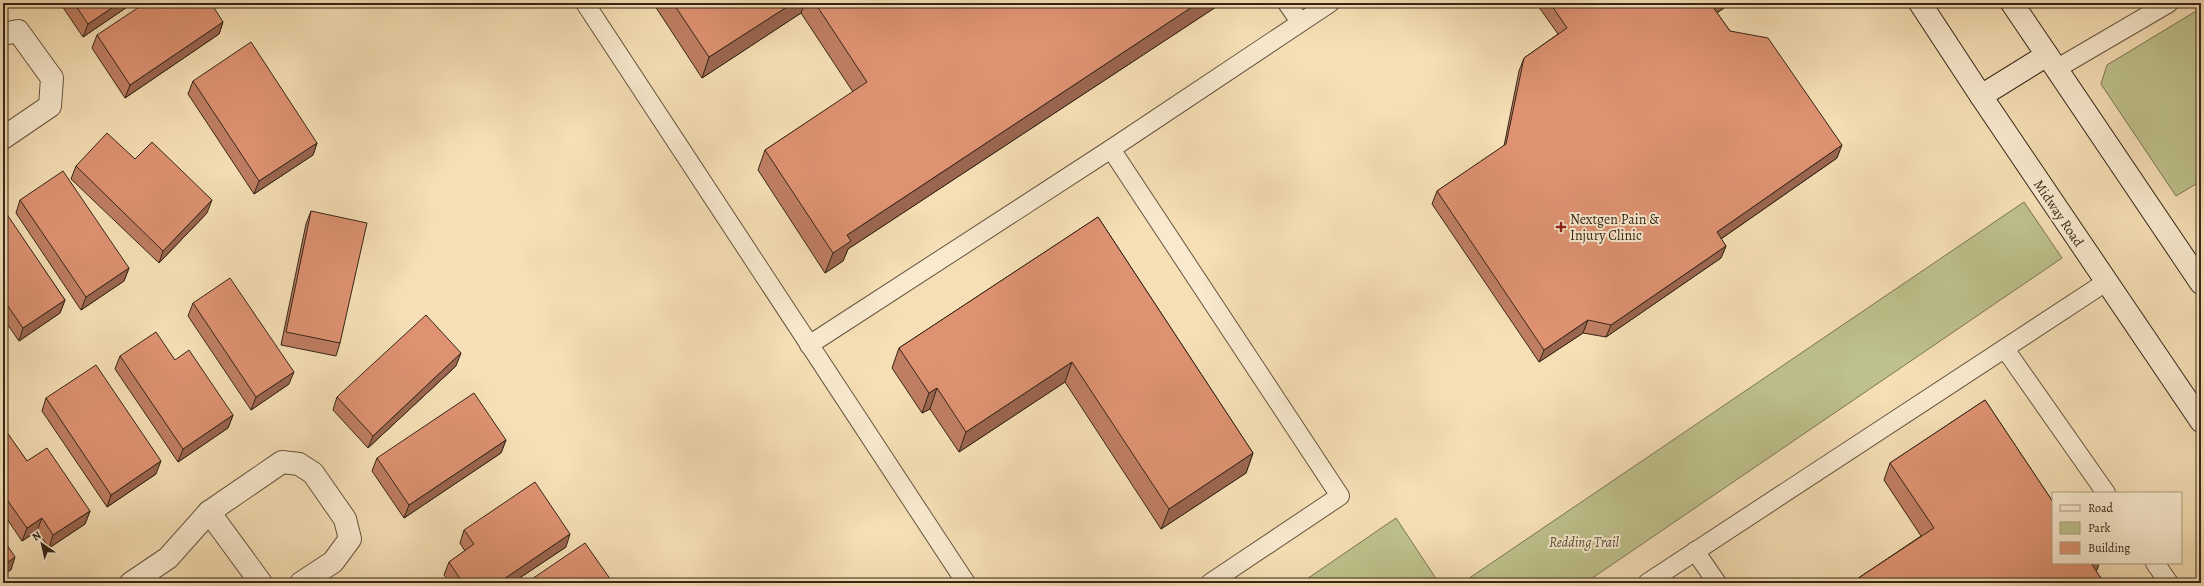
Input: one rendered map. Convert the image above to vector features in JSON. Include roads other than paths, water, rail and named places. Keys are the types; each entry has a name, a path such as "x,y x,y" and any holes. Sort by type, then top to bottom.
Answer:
{"main road":[{"name":"Midway Road","path":"1920,3 2201,422"},
{"path":"2012,3 2201,283"},
{"path":"3,34 18,31 52,78 50,106 3,138"},
{"path":"1981,96 2052,62"},
{"path":"131,583 168,558 209,512 282,462 299,464 313,473 345,519 350,539 334,562 301,583"},
{"path":"209,512 261,583"}],"lane":[{"path":"585,3 966,583"},
{"path":"1287,3 1300,22"},
{"path":"809,345 1111,149 1330,3"},
{"path":"2052,62 2169,3"},
{"path":"1111,149 1340,496 1210,583"},
{"path":"1646,583 2106,282"},
{"path":"2004,349 2105,492"},
{"path":"1695,551 1717,583"},
{"path":"2156,564 2169,583"}],"place":[{"name":"Nextgen Pain & Injury Clinic","path":"1561,227"}],"park label":[{"name":"Redding Trail","path":"1584,542"}]}
